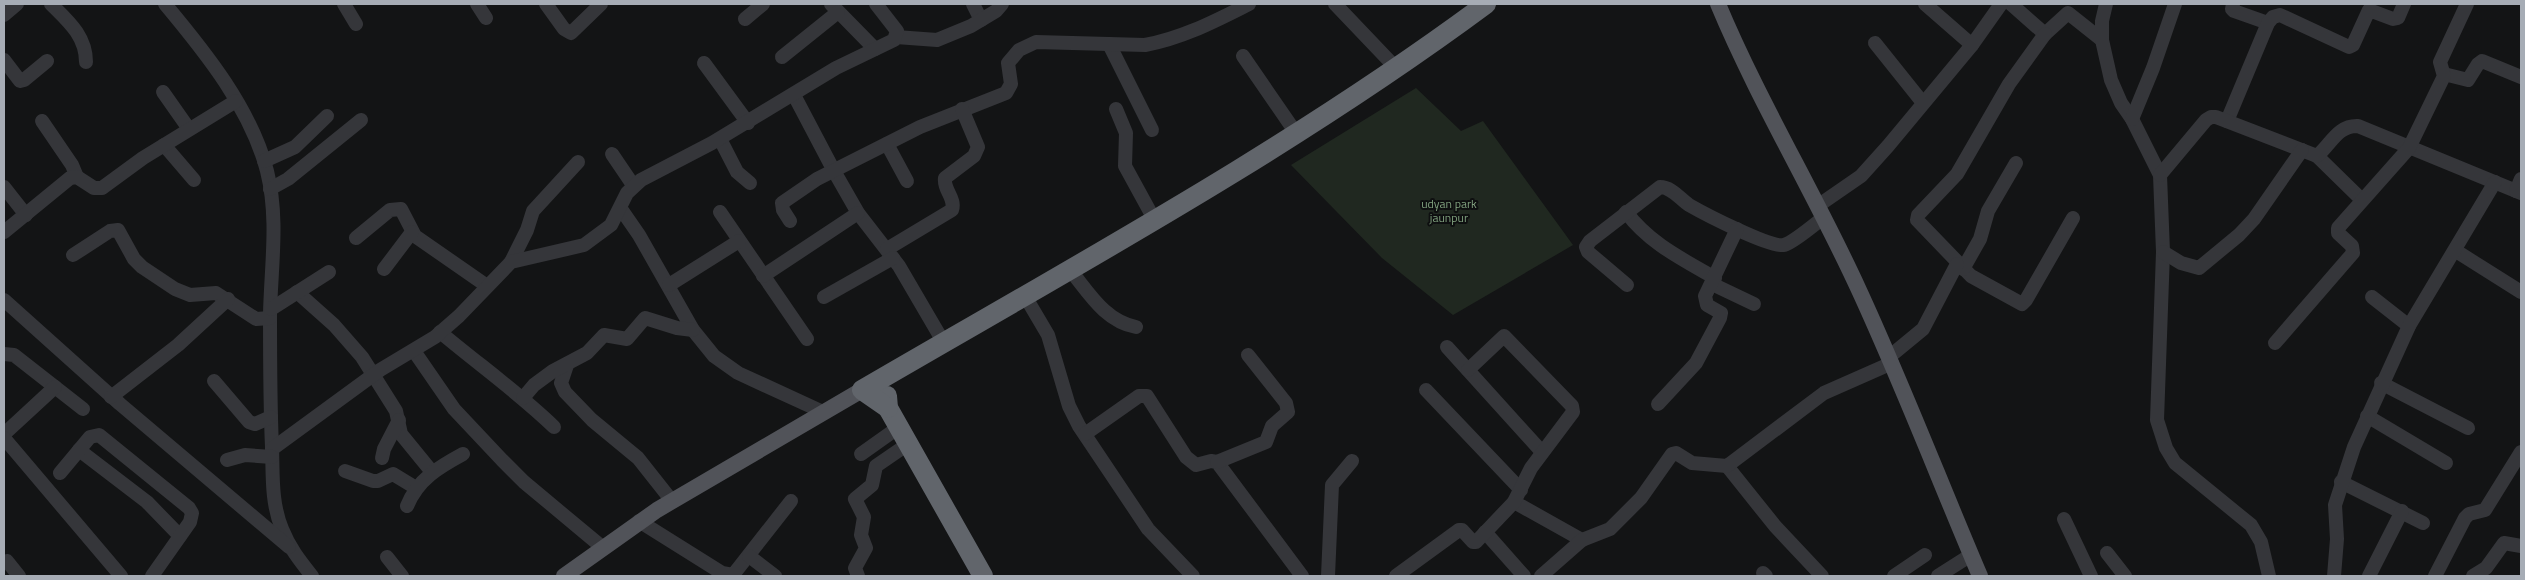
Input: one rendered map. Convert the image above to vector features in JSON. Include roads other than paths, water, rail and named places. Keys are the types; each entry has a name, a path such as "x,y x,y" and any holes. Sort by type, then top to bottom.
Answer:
{"highway":[{"path":"983,576 888,408 862,390 1071,270 1296,133 1397,69 1486,4"},
{"path":"885,376 888,408"}],"main road":[{"path":"1718,4 1759,94 1822,211 1890,360 1980,576"},
{"path":"564,576 639,521 862,390"}],"street":[{"path":"4,15 17,4"},
{"path":"51,4 82,39 86,52 86,62"},
{"path":"166,4 236,101 259,145 264,162 274,214 271,313 272,489 275,508 290,547"},
{"path":"344,4 356,24"},
{"path":"477,4 486,18"},
{"path":"546,4 564,29 571,33 601,4"},
{"path":"745,19 763,4"},
{"path":"876,4 896,32 896,37"},
{"path":"973,4 981,20"},
{"path":"510,262 584,245 611,225 621,209 627,193 633,186 748,123 836,68 896,37 937,40 981,20 996,11 1002,4"},
{"path":"790,221 782,206 785,200 834,171 887,144 962,109 1009,91 1011,84 1008,63 1019,50 1042,42 1145,45 1196,30 1248,4"},
{"path":"1335,4 1397,69"},
{"path":"1925,4 1972,45"},
{"path":"1627,285 1588,252 1586,247 1590,241 1626,212 1656,190 1664,187 1688,204 1737,229 1763,241 1783,245 1861,176 1972,45 2001,4"},
{"path":"2011,4 2045,34"},
{"path":"2106,4 2102,21 2102,40 2111,80 2121,103 2132,119 2160,175 2163,252 2157,420 2164,441 2176,462 2251,525 2261,542 2269,576"},
{"path":"2132,119 2153,68 2175,4"},
{"path":"2233,4 2232,8 2234,11 2268,23"},
{"path":"2227,121 2268,23 2273,16 2280,15 2349,48 2353,45 2369,10 2394,20 2398,18 2404,4"},
{"path":"2275,343 2353,253 2352,246 2337,231 2409,148 2444,74 2440,62 2467,4"},
{"path":"782,57 835,8 875,49"},
{"path":"2072,218 2024,303 2016,302 1960,266 1919,224 1918,215 1956,174 2009,84 2045,34 2068,13 2102,40"},
{"path":"1875,43 1924,103"},
{"path":"1109,44 1152,130"},
{"path":"1243,56 1296,133"},
{"path":"4,60 20,81 47,62"},
{"path":"2444,74 2468,80 2482,61 2521,77"},
{"path":"704,63 748,123"},
{"path":"163,92 189,129"},
{"path":"794,95 858,213 890,254 944,343"},
{"path":"42,122 72,165 77,176 94,188 102,188 164,145 236,101"},
{"path":"1116,108 1126,133 1124,160 1126,166 1154,219"},
{"path":"824,296 890,254 952,210 954,204 945,185 945,178 974,156 978,147 962,109"},
{"path":"264,162 295,147 327,116"},
{"path":"2160,175 2206,120 2211,117 2227,121 2317,156 2362,200"},
{"path":"270,189 288,179 361,120"},
{"path":"2317,156 2341,129 2350,125 2358,126 2495,182 2520,187"},
{"path":"720,139 737,172 750,183"},
{"path":"887,144 907,180"},
{"path":"164,145 194,180"},
{"path":"2163,252 2181,263 2199,268 2239,235 2254,219 2302,150"},
{"path":"612,154 633,186"},
{"path":"227,460 272,453 372,376 414,351 440,332 510,262 528,230 533,211 578,162"},
{"path":"1541,576 1582,540 1610,529 1641,498 1672,454 1676,453 1692,463 1727,466 1824,393 1890,360 1923,330 1960,266 1980,239 1988,211 2016,163"},
{"path":"4,232 70,178 77,176"},
{"path":"2334,576 2337,539 2335,505 2341,482 2367,416 2409,326 2456,251 2495,182"},
{"path":"4,187 26,215"},
{"path":"356,238 390,210 396,208 404,214 412,232 420,240 487,286"},
{"path":"621,209 639,234 693,330 714,356 733,370 823,412"},
{"path":"720,212 807,339"},
{"path":"1626,212 1639,230 1657,243 1714,281 1754,304"},
{"path":"763,276 858,213"},
{"path":"1658,404 1696,362 1720,318 1721,313 1704,301 1737,229"},
{"path":"73,255 110,231 118,230 134,259 156,277 183,293 200,296 216,293 228,299 256,319 271,313 297,292 329,272"},
{"path":"384,269 412,232"},
{"path":"669,285 739,241"},
{"path":"2456,251 2521,292"},
{"path":"1071,270 1104,311 1119,322 1136,327"},
{"path":"297,292 345,337 362,357 372,376 396,411 401,434 432,472"},
{"path":"1025,296 1048,335 1069,406 1085,434 1148,529 1193,576"},
{"path":"2372,297 2409,326"},
{"path":"111,397 178,345 228,299"},
{"path":"4,300 111,397 254,519 290,547 312,576"},
{"path":"523,398 534,385 554,371 587,353 604,335 627,339 645,318 677,328 693,330"},
{"path":"440,332 485,370 523,398 554,427"},
{"path":"1396,576 1459,530 1474,543 1486,532 1517,496 1531,468 1574,410 1504,336 1468,370"},
{"path":"1447,347 1542,452"},
{"path":"414,351 454,410 542,498 602,547"},
{"path":"4,354 14,355 83,409"},
{"path":"1085,434 1144,395 1149,398 1191,463 1201,465 1211,461 1217,462 1266,442 1272,426 1288,412 1286,403 1248,355"},
{"path":"567,365 562,383 565,392 592,420 638,458 672,501"},
{"path":"214,381 249,422 255,424 271,417"},
{"path":"2381,383 2468,428"},
{"path":"55,387 4,436 121,576"},
{"path":"1426,390 1517,496 1582,540"},
{"path":"2367,416 2446,463"},
{"path":"382,458 384,449 399,420"},
{"path":"60,473 94,435 104,437 190,508 192,517 156,575"},
{"path":"861,454 904,435"},
{"path":"853,574 866,548 861,535 864,516 855,499 872,485 876,466 904,435"},
{"path":"79,450 147,502 180,536"},
{"path":"2435,576 2465,518 2469,514 2485,510 2521,452"},
{"path":"407,506 416,488 432,472 464,454"},
{"path":"1328,576 1332,485 1352,461"},
{"path":"1217,462 1302,576"},
{"path":"1727,466 1775,526 1822,576"},
{"path":"345,470 373,481 378,481 393,474 416,488"},
{"path":"2341,482 2423,523"},
{"path":"639,521 729,576 737,572 792,500"},
{"path":"254,519 275,508"},
{"path":"2369,576 2402,511"},
{"path":"2064,519 2091,576"},
{"path":"1486,532 1524,576"},
{"path":"2473,576 2486,568 2504,543 2521,546"},
{"path":"2107,553 2125,576"},
{"path":"1894,576 1925,555"},
{"path":"1938,576 1971,555"},
{"path":"749,556 776,576"},
{"path":"387,557 402,576"},
{"path":"6,560 19,576"}],"park label":[{"name":"udyan park jaunpur","path":"1449,210"}]}
